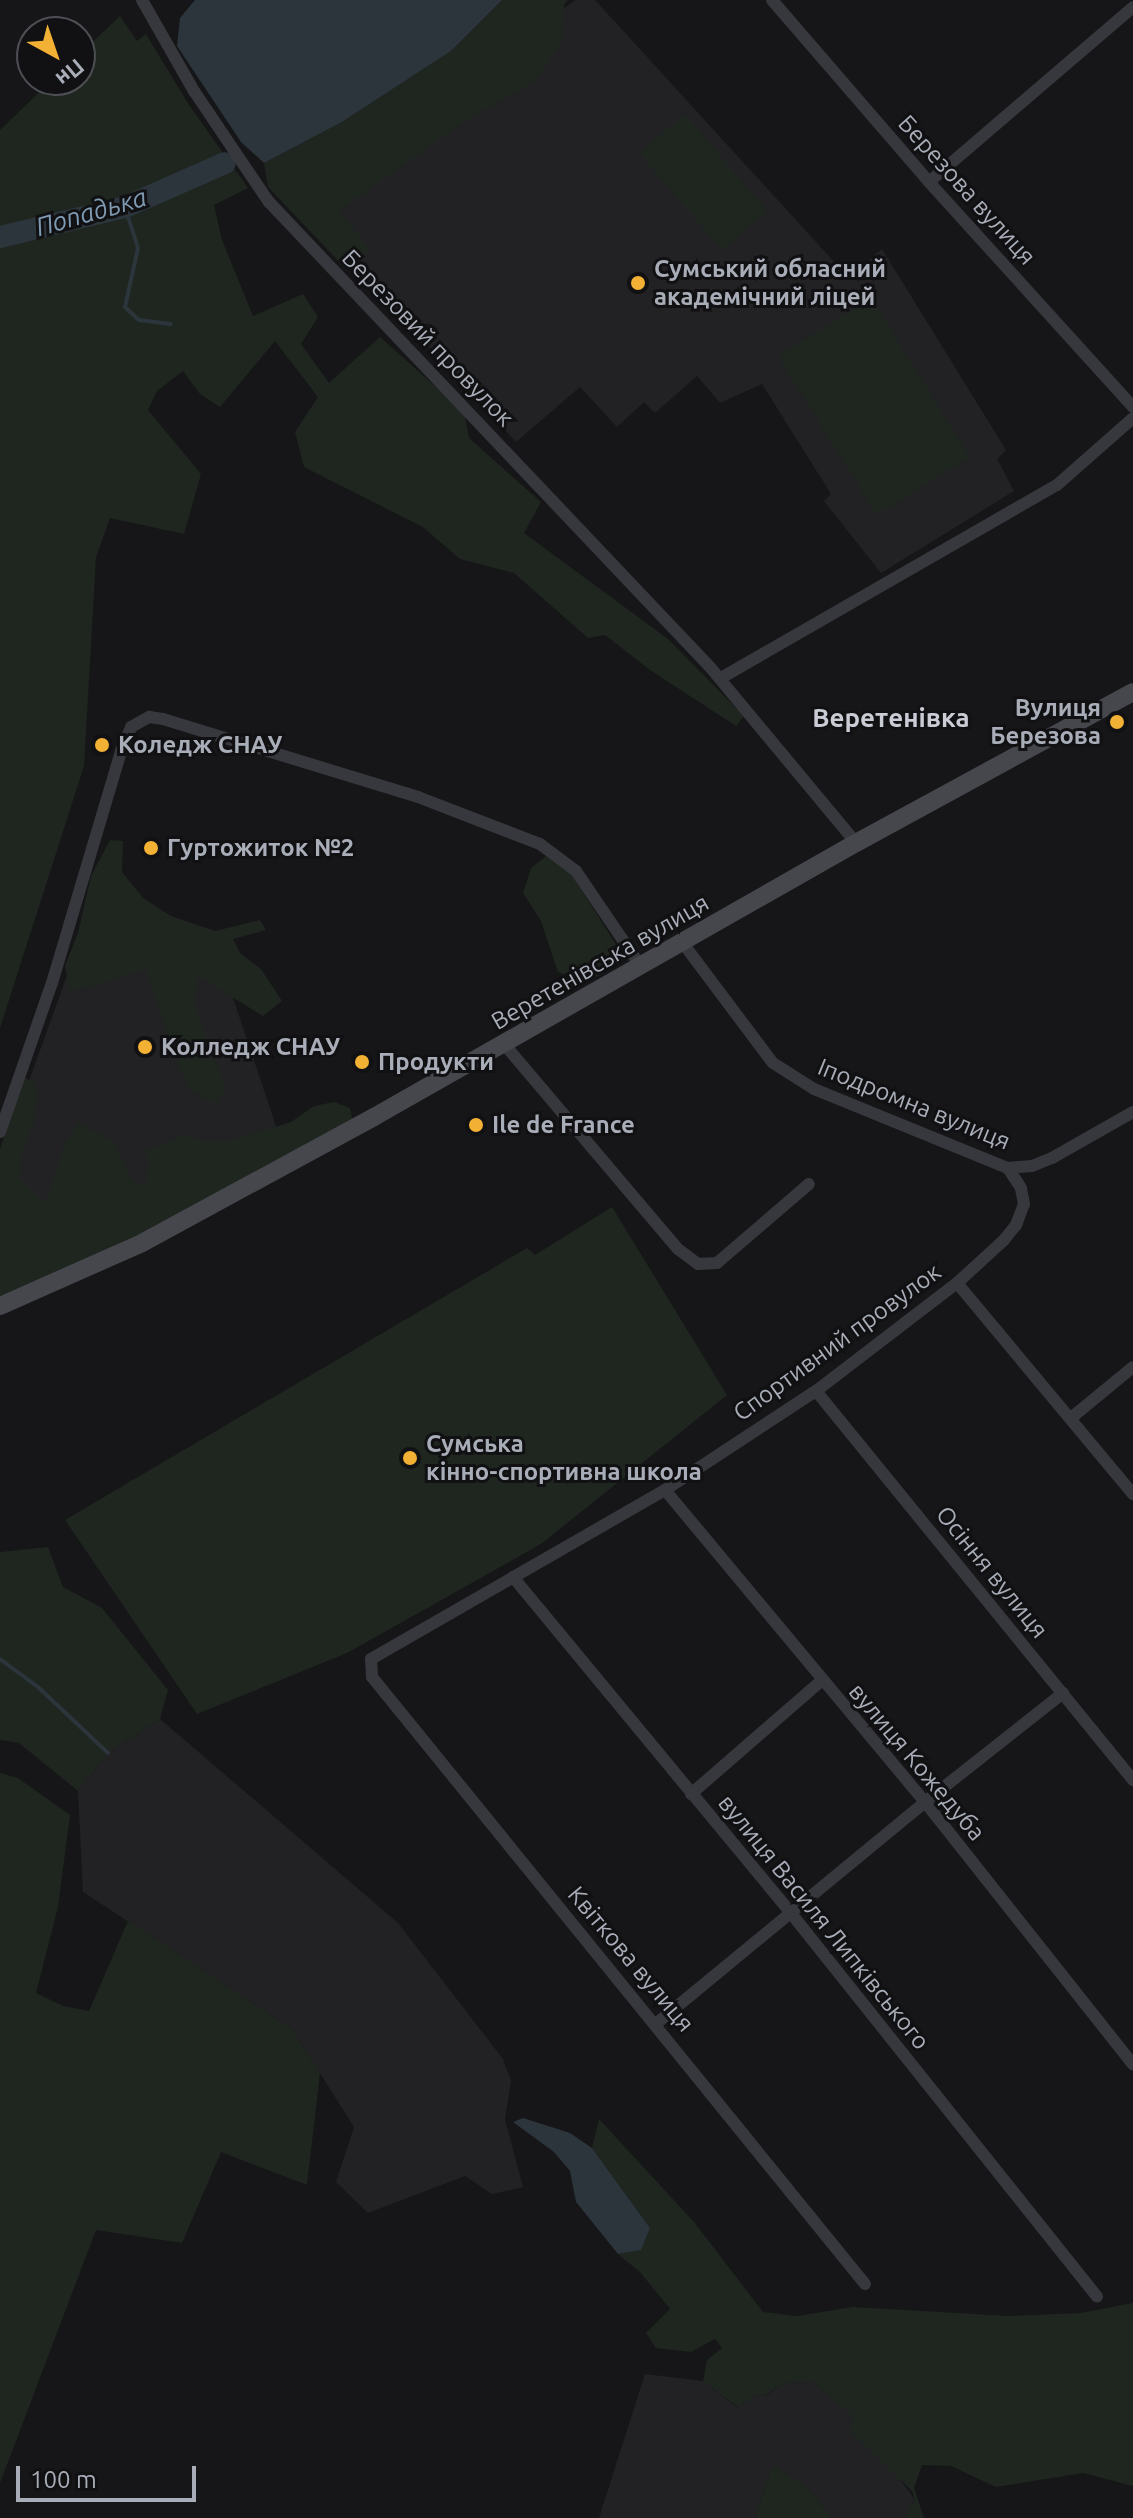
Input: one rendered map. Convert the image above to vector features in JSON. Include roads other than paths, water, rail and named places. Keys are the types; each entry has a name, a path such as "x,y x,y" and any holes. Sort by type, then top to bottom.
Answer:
{"street":[{"name":"Березовий провулок","path":"142,0 194,91 269,202 721,678 856,843"},
{"name":"Березова вулиця","path":"772,0 929,182 1133,407"},
{"path":"929,182 1133,7"},
{"path":"721,678 1057,485 1133,418"},
{"name":"Веретенівська вулиця","path":"0,1306 142,1243 504,1044 856,843 1133,692"},
{"path":"0,1132 52,983 121,751 131,727 149,717 418,797 540,844 576,871 640,965"},
{"name":"Іподромна вулиця","path":"682,942 773,1063 814,1089 1008,1168 1032,1166 1052,1158 1133,1112"},
{"path":"504,1044 678,1249 698,1264 717,1263 809,1184"},
{"name":"Спортивний провулок","path":"371,1659 665,1490 816,1391 957,1283 1016,1225 1024,1204 1021,1188 1008,1168"},
{"path":"957,1283 1133,1494"},
{"path":"1071,1418 1133,1367"},
{"name":"Осіння вулиця","path":"816,1391 1133,1780"},
{"name":"вулиця Кожедуба","path":"665,1490 821,1681 925,1802 1133,2064"},
{"name":"вулиця Василя Липківського","path":"513,1577 790,1912 1097,2296"},
{"name":"Квіткова вулиця","path":"371,1659 372,1677 484,1818 657,2023 865,2284"},
{"path":"691,1794 821,1681"},
{"path":"657,2023 925,1802 1063,1693"}],"waterway":[{"name":"Попадька","path":"0,237 125,207 225,163"},
{"path":"125,207 138,248 125,307 139,320 171,324"},
{"path":"0,1659 38,1687 108,1753"}],"place":[{"name":"Сумський обласний академічний ліцей","path":"638,283"},
{"name":"Вулиця Березова","path":"1117,722"},
{"name":"Коледж СНАУ","path":"102,745"},
{"name":"Гуртожиток №2","path":"151,848"},
{"name":"Колледж СНАУ","path":"145,1047"},
{"name":"Продукти","path":"362,1062"},
{"name":"Ile de France","path":"476,1125"},
{"name":"Сумська кінно-спортивна школа","path":"410,1458"}],"district":[{"name":"Веретенівка","path":"891,718"}]}
